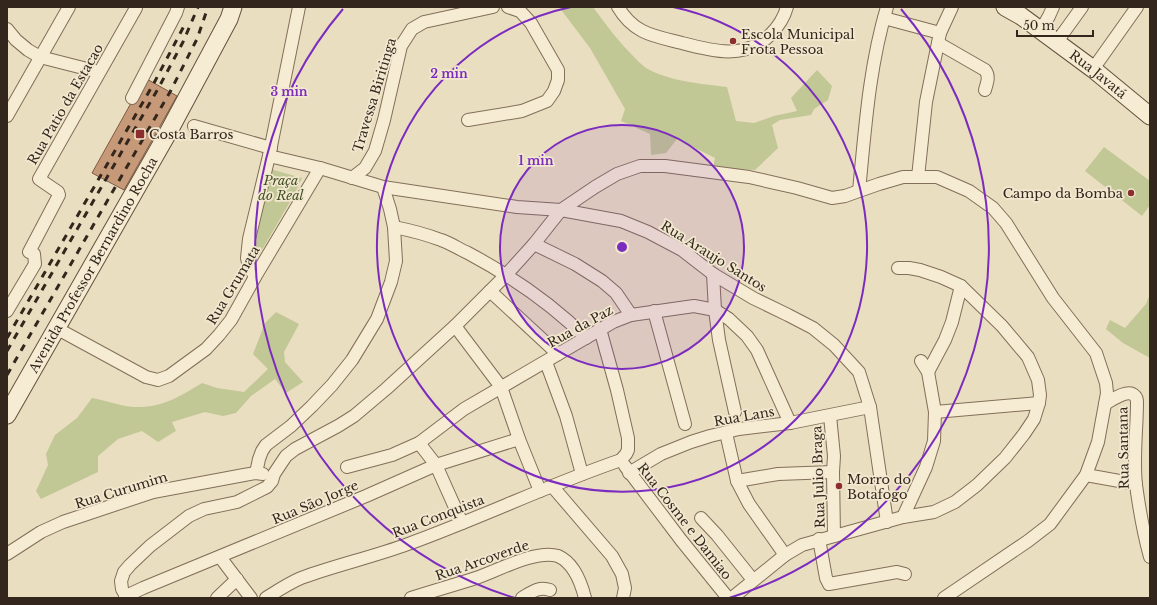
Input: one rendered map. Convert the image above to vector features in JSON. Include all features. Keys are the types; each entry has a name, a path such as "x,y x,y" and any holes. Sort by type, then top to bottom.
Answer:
{"main road":[{"name":"Avenida Professor Bernardino Rocha","path":"7,415 169,131 226,25 234,7"},
{"name":"Rua Javatá","path":"1005,7 1023,12 1056,43 1093,69 1150,116"}],"street":[{"path":"7,116 69,7"},
{"path":"132,98 176,14 178,7"},
{"path":"254,278 247,258 249,239 270,152 299,7"},
{"name":"Travessa Biritinga","path":"352,178 365,168 375,151 384,120 401,46 412,29 424,22 493,7"},
{"path":"468,120 522,111 547,101 554,91 558,80 558,70 531,23 520,11 508,7"},
{"path":"618,7 629,22 640,31 710,50 731,52 749,49 764,41 777,28 785,14 787,7"},
{"path":"918,177 926,102 939,38 952,7"},
{"path":"1041,30 1053,7"},
{"path":"1056,43 1082,7"},
{"path":"1093,69 1137,7"},
{"name":"Rua Patio da Estacao","path":"7,311 35,264 34,254 29,252 59,195 58,192 39,179 136,8"},
{"path":"859,192 866,112 886,12 939,38 985,70 988,73 988,76 985,90"},
{"path":"7,29 16,40 28,50 40,57 99,72"},
{"name":"Rua Araujo Santos","path":"194,126 270,152 383,187 517,207 561,210 621,221 648,232 682,250 713,274 753,298 813,328 834,345 859,372 870,407 887,522"},
{"path":"125,597 121,581 124,572 150,546 188,516 204,509 237,502 258,492 270,484 274,474 286,456 295,449 354,416 455,326 506,275 534,244 561,210 595,186 617,174 640,166 665,166 749,177 832,198 859,192 903,177 937,177 969,191 993,208 1006,223 1053,298 1096,353 1106,383 1107,393 1098,442 1086,475 1050,524 1028,541 944,598"},
{"name":"Rua Grumata","path":"56,328 146,377 158,380 169,376 206,349 231,320 254,278 320,168"},
{"path":"256,473 259,459 266,445 291,426 332,385 352,360 377,319 391,282 396,261 394,227 383,187"},
{"path":"394,227 421,233 442,240 506,275 571,322 586,338"},
{"path":"534,244 576,264 602,281 616,293 631,315"},
{"path":"732,598 785,555 802,545 819,539 903,517 934,512 955,502 977,485 1005,458 1034,419 1040,395 1038,380 1028,357 1002,326 961,286 920,270 898,268"},
{"path":"713,274 715,310 719,340 735,412"},
{"path":"928,372 945,340 952,322 961,286"},
{"path":"490,291 558,354"},
{"name":"Rua da Paz","path":"347,467 392,454 419,443 464,409 613,322 631,315 694,306 715,310 729,319 746,336 757,350 790,423"},
{"path":"654,311 685,424"},
{"path":"455,326 501,387 519,439 540,490"},
{"path":"600,329 617,390 628,438 628,450 621,460"},
{"path":"903,517 926,467 934,441 935,412 928,372 921,361"},
{"path":"546,362 566,416 582,474"},
{"name":"Rua Santana","path":"1105,404 1123,394 1130,393 1135,395 1137,402 1135,454 1136,484 1150,557"},
{"path":"935,412 1039,403"},
{"name":"Rua Lans","path":"629,473 661,454 691,442 739,429 790,423 870,407"},
{"name":"Rua Julio Braga","path":"830,416 834,456 834,536"},
{"path":"726,433 737,481 753,510 785,555"},
{"name":"Rua São Jorge","path":"125,597 143,588 366,496 436,465 519,439"},
{"path":"419,443 436,465 462,523"},
{"name":"Rua Cosme e Damiao","path":"621,460 629,473 728,598"},
{"name":"Rua Conquista","path":"266,598 300,579 407,545 540,490 621,460"},
{"path":"737,481 778,474 833,472"},
{"name":"Rua Curumim","path":"7,554 41,532 63,522 153,492 256,473 274,474"},
{"path":"1086,475 1136,484"},
{"path":"552,486 612,556 622,574 625,588 623,598"},
{"path":"702,518 717,534 753,580"},
{"path":"819,539 826,578 829,584 897,572 905,574"},
{"name":"Rua Arcoverde","path":"411,598 476,578 526,558 544,554 557,556 568,562 581,582 586,598"},
{"path":"220,557 251,598"},
{"path":"217,598 237,580"},
{"path":"522,598 544,588 550,590"}],"green space":[{"path":"559,7 593,7 628,51 646,68 675,79 727,87 736,121 754,123 774,116 797,111 791,98 817,70 832,86 828,100 814,109 811,115 780,120 772,125 778,148 755,170 713,168 715,158 677,139 666,153 651,155 650,134 621,121 625,109 590,48"},
{"name":"Campo da Bomba","path":"1104,147 1150,181 1150,205 1142,216 1085,171"},
{"name":"Praça do Real","path":"270,169 302,178 294,195 259,255 254,252"},
{"path":"1150,294 1150,358 1123,343 1106,329 1110,320 1125,328 1146,304"},
{"path":"276,312 299,324 284,352 285,362 303,382 286,393 275,379 251,396 236,413 223,416 205,412 172,422 176,431 158,442 142,431 118,439 98,456 98,472 41,499 36,491 48,465 46,454 55,435 77,418 92,398 125,406 145,407 154,406 171,400 202,383 217,388 244,392 268,369 253,354 265,323"}],"building":[{"path":"145,78 177,96 124,190 92,173"}],"railway":[{"path":"7,351 159,87 183,42 198,7"},
{"path":"7,375 170,92 197,39 208,7"},
{"path":"7,338 154,83 184,26"}],"place":[{"name":"Escola Municipal Frota Pessoa","path":"733,41"},
{"name":"Costa Barros","path":"140,134"},
{"name":"Campo da Bomba","path":"1131,193"},
{"name":"Morro do Botafogo","path":"839,486"}]}
